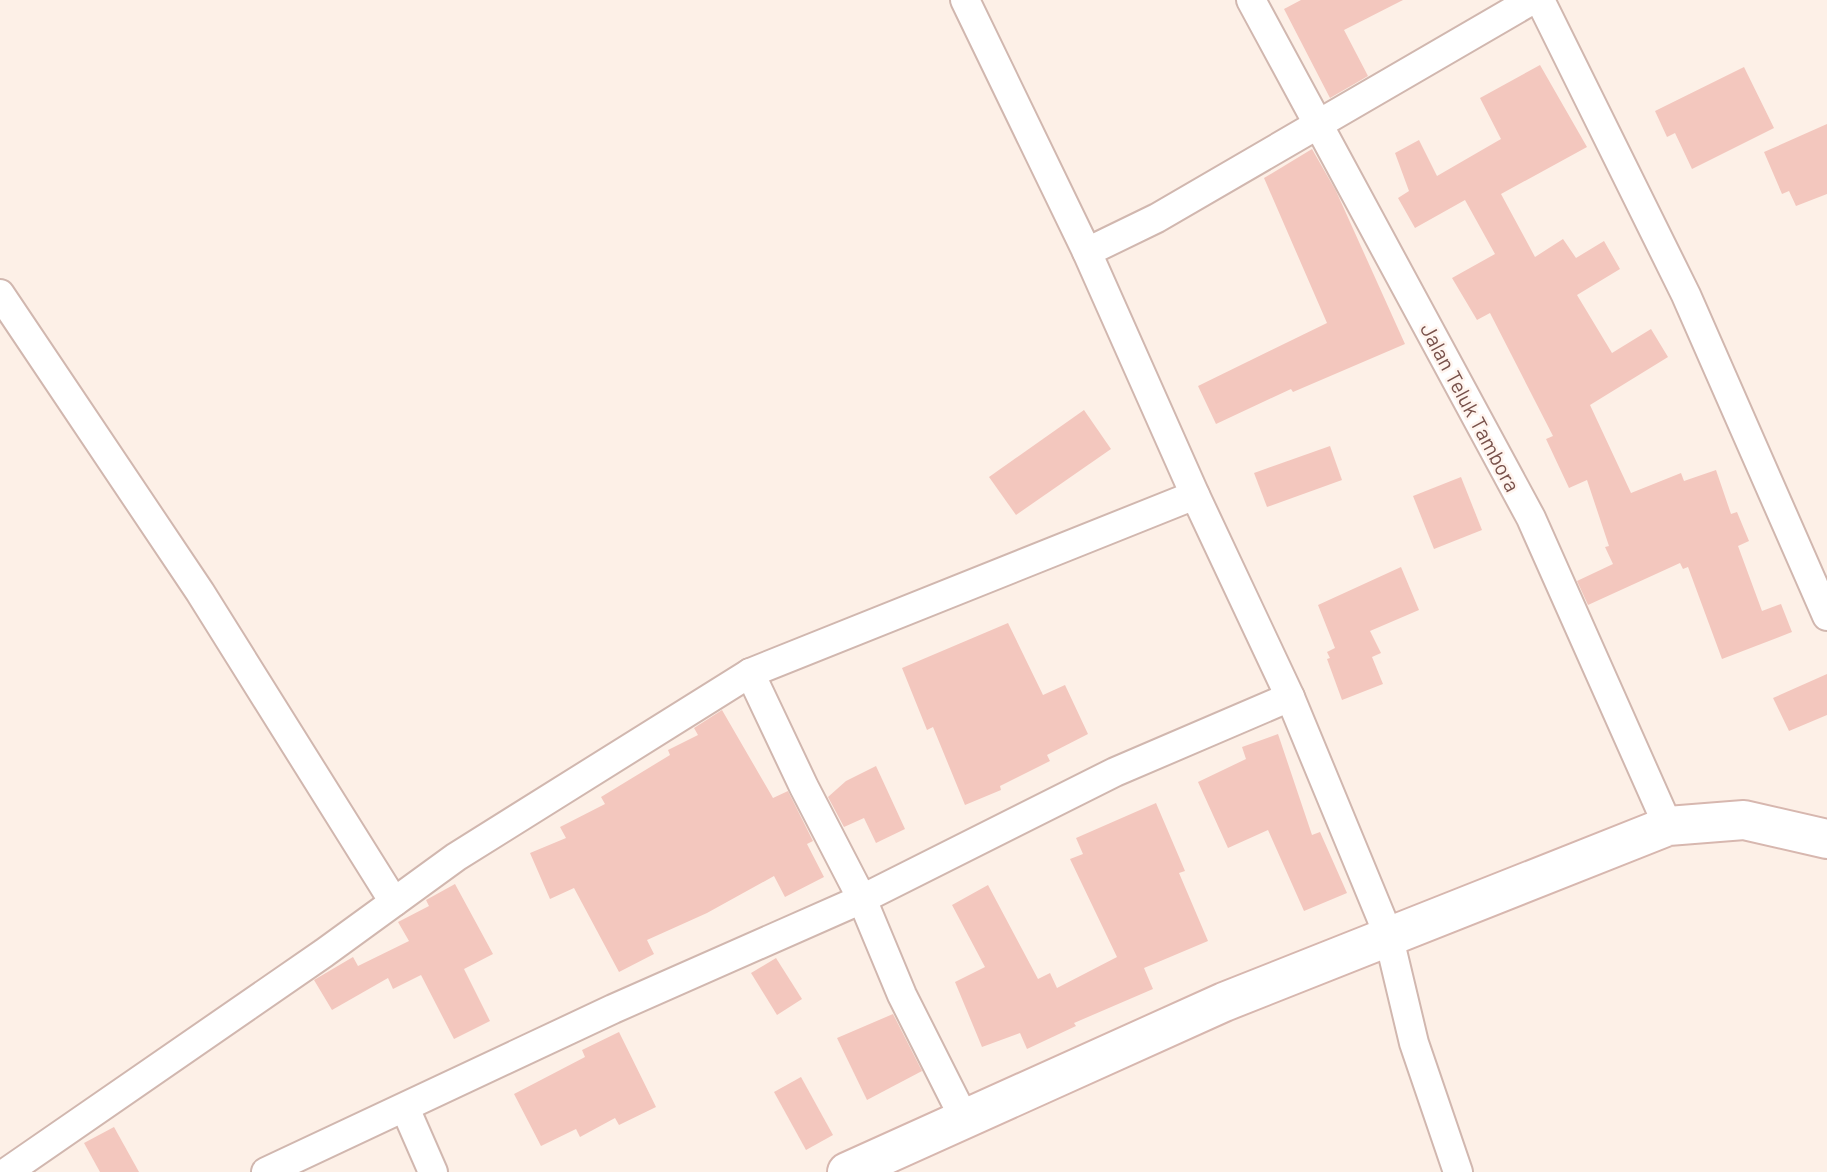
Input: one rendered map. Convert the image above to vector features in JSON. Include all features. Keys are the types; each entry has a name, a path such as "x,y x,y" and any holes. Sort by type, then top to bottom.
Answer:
{"street":[{"path":"965,0 1087,252 1195,495 1290,697 1388,934 1413,1043 1458,1172"},
{"name":"Jalan Teluk Tambora","path":"1251,0 1531,518 1668,826"},
{"path":"1087,252 1157,218 1532,0"},
{"path":"1540,0 1686,295 1827,616"},
{"path":"0,294 200,592 394,902"},
{"path":"7,1172 456,857 750,673 1195,495"},
{"path":"750,673 804,787 862,899 902,995 965,1119"},
{"path":"265,1172 613,1009 862,899 1115,772 1290,697"},
{"path":"847,1172 1223,1002 1388,934 1668,826 1744,820 1827,839"},
{"path":"405,1108 433,1172"}],"building":[{"path":"1301,0 1403,0 1344,30 1368,76 1330,98 1284,9"},
{"path":"1540,65 1587,147 1501,194 1535,257 1563,239 1576,258 1604,241 1620,269 1577,295 1612,353 1651,329 1668,357 1590,405 1631,493 1681,473 1684,481 1716,470 1731,514 1737,512 1749,541 1738,546 1762,611 1781,604 1792,632 1722,659 1688,567 1683,569 1680,563 1588,605 1577,581 1613,564 1605,547 1609,546 1587,480 1569,488 1546,439 1553,436 1490,313 1477,320 1452,278 1495,254 1465,200 1415,228 1398,198 1409,191 1395,153 1419,140 1437,176 1501,139 1480,98"},
{"path":"1744,67 1774,128 1692,169 1675,133 1667,137 1655,111"},
{"path":"1827,124 1827,194 1796,206 1789,191 1782,194 1764,152"},
{"path":"1312,149 1336,191 1405,344 1293,392 1291,389 1216,424 1198,386 1327,323 1264,178"},
{"path":"1084,410 1111,449 1016,515 989,477"},
{"path":"1330,446 1342,480 1267,507 1254,473"},
{"path":"1461,477 1482,530 1434,549 1413,496"},
{"path":"1401,567 1419,610 1370,631 1381,653 1372,657 1383,684 1342,700 1327,659 1330,658 1327,652 1335,648 1318,605"},
{"path":"1008,623 1043,695 1065,685 1088,734 1047,755 1050,761 1000,786 1001,790 965,805 933,727 927,730 902,668"},
{"path":"1827,674 1827,715 1789,731 1773,698"},
{"path":"722,710 773,798 788,791 813,841 807,844 824,877 785,897 774,876 707,913 647,940 654,954 619,972 574,888 550,899 530,853 566,838 560,827 605,804 601,797 670,755 668,750 698,735 694,728"},
{"path":"1278,734 1312,835 1320,832 1347,893 1304,911 1268,830 1228,848 1198,782 1246,759 1242,747"},
{"path":"876,766 905,829 876,843 864,818 844,827 828,797 846,781"},
{"path":"1156,803 1185,871 1179,873 1208,941 1144,968 1153,989 1074,1023 1076,1026 1027,1049 1020,1033 982,1047 955,982 985,967 952,905 988,885 1038,979 1050,973 1057,988 1117,957 1070,859 1083,854 1076,838"},
{"path":"455,884 493,954 464,969 490,1021 454,1039 421,975 393,989 388,978 332,1010 314,980 353,957 358,966 409,941 398,922 429,906 426,900"},
{"path":"776,958 802,999 777,1015 751,973"},
{"path":"893,1014 922,1071 867,1100 837,1038"},
{"path":"619,1032 656,1107 619,1125 615,1118 580,1137 576,1129 541,1146 514,1094 585,1057 582,1050"},
{"path":"801,1077 833,1135 806,1150 774,1092"},
{"path":"114,1127 139,1172 100,1172 84,1143"}]}
